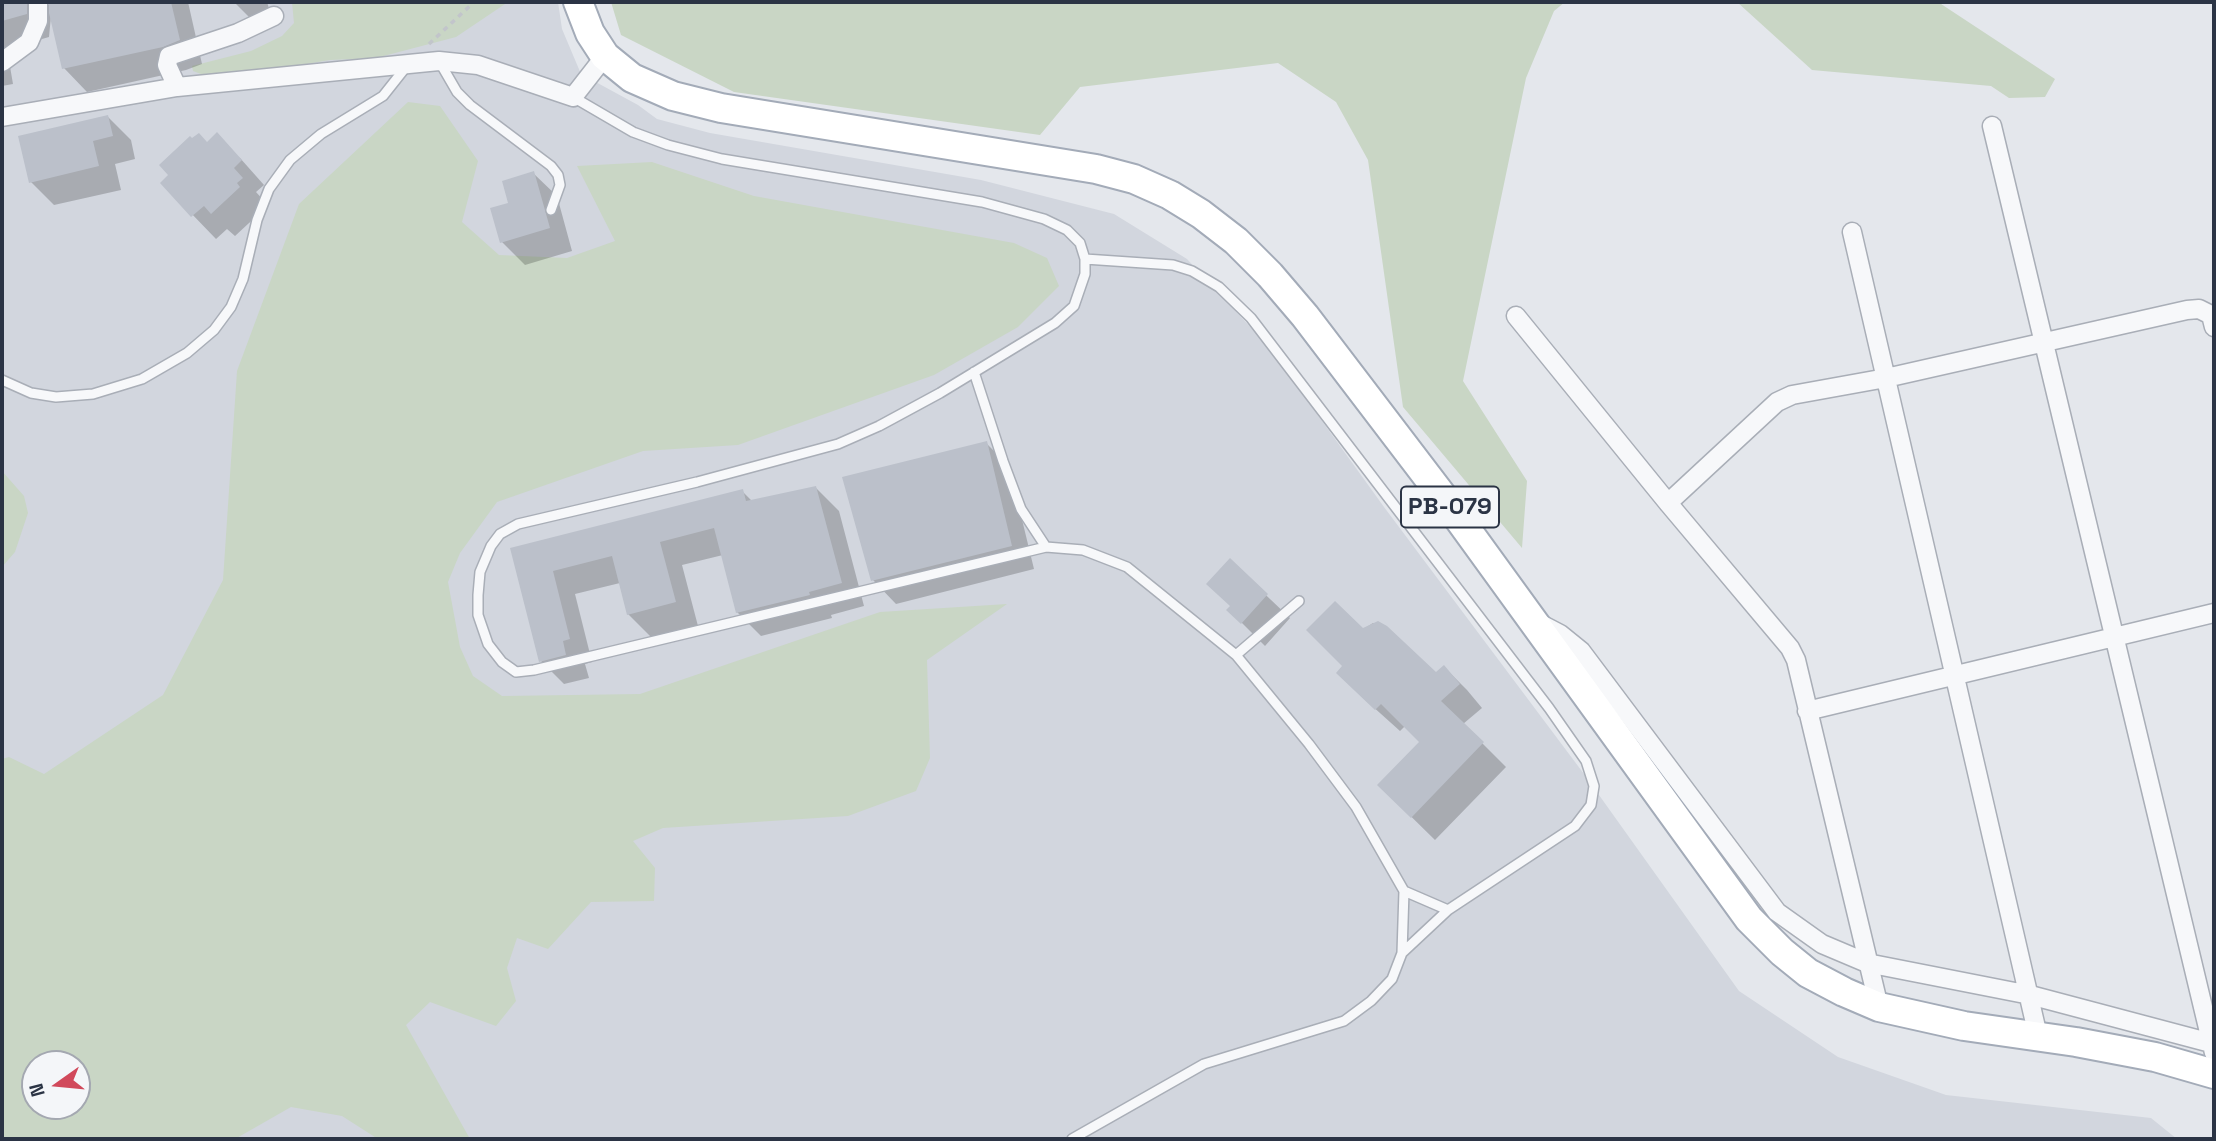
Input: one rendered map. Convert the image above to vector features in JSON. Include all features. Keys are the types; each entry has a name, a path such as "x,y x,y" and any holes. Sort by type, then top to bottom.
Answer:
{"main road":[{"name":"PB-079","path":"578,2 590,33 605,56 632,78 673,96 721,108 1096,169 1134,179 1170,195 1236,242 1287,295 1443,497 1749,919 1782,952 1808,973 1879,1007 1964,1026 2155,1057 2214,1074"}],"street":[{"path":"2,62 29,42 38,21 38,2"},
{"path":"177,87 167,65 169,56 239,33 274,16"},
{"path":"2,117 177,87 439,61 478,65 573,97 605,56"},
{"path":"1531,619 1560,634 1581,651 1777,912 1822,944 1867,963 2030,995 2213,1048 1992,126"},
{"path":"1852,232 2038,1036"},
{"path":"1668,503 1777,402 1793,395 1886,378 2199,309 2211,315 2214,327"},
{"path":"1516,316 1790,648 1796,660 1879,1007"},
{"path":"1807,711 2214,613"}],"lane":[{"path":"439,61 457,92 470,105 551,166 558,175 560,185 551,210"},
{"path":"2,380 31,393 55,397 93,394 142,379 187,353 214,330 231,307 243,279 257,220 269,190 290,160 321,134 383,96 408,63"},
{"path":"573,97 633,132 667,145 722,159 982,202 1044,219 1067,230 1080,243 1085,259 1085,274 1074,306 1055,323 879,426 838,444 697,482 518,524 500,534 491,546 480,572 478,615 488,644 502,663 516,672 534,670 1046,547 1083,550 1127,567 1236,655 1309,744 1356,807 1404,891 1402,953 1392,979 1371,1002 1344,1021 1204,1064 1072,1139"},
{"path":"1085,259 1173,265 1192,271 1219,287 1251,318 1549,708 1586,761 1594,786 1591,805 1575,826 1448,910 1402,953"},
{"path":"974,372 1021,509 1046,547"},
{"path":"1236,655 1298,601"},
{"path":"1404,891 1448,910"}],"path":[{"path":"408,63 474,2"}],"shaded area":[{"path":"2,2 558,2 562,29 581,74 638,105 657,119 710,133 981,180 1114,214 1187,259 1268,346 1384,507 1584,774 1739,991 1838,1057 1946,1095 2151,1118 2177,1139 2,1139"}],"green space":[{"path":"292,2 508,2 456,37 376,58 330,60 254,73 201,74 193,71 192,66 251,51 282,36 294,23"},
{"path":"611,2 1565,2 1554,11 1526,78 1463,381 1527,481 1522,548 1403,407 1368,160 1336,102 1278,63 1080,87 1040,135 734,92 621,35"},
{"path":"1737,2 1938,2 2055,79 2045,97 2009,98 1991,86 1812,70"},
{"path":"408,102 440,106 478,161 462,222 499,255 567,258 615,241 577,166 652,162 754,196 1014,243 1047,258 1059,286 1018,327 934,375 738,445 643,451 497,502 460,553 448,582 460,647 473,676 502,696 640,694 880,612 1007,604 927,660 930,758 916,791 848,816 663,828 633,841 655,868 654,901 591,902 548,949 517,938 507,968 516,1001 496,1026 430,1002 406,1025 470,1139 378,1139 342,1116 291,1107 235,1139 2,1139 2,759 9,757 44,774 163,695 223,580 237,371 299,204"},
{"path":"2,471 24,496 28,513 15,552 2,567"}],"building":[{"path":"27,2 27,14 2,21 2,4"},
{"path":"49,2 171,2 180,40 163,47 62,69"},
{"path":"108,115 113,136 93,141 99,166 29,183 18,136"},
{"path":"217,132 242,160 234,168 243,178 237,183 240,187 211,214 204,206 191,217 160,183 168,175 159,165 190,136 192,138 199,133 207,142"},
{"path":"534,171 550,228 500,243 490,208 508,203 502,181"},
{"path":"987,441 1012,546 871,581 842,477"},
{"path":"816,486 842,583 809,592 810,595 736,613 714,528 660,542 676,602 627,615 612,556 553,571 570,639 563,641 566,655 539,662 510,548 743,489 746,501"},
{"path":"1230,558 1268,594 1241,624 1226,610 1230,606 1206,584"},
{"path":"1335,601 1363,628 1378,621 1387,626 1436,672 1444,665 1460,684 1441,701 1484,742 1411,818 1377,785 1419,742 1381,704 1375,710 1336,673 1342,666 1306,630"}]}
